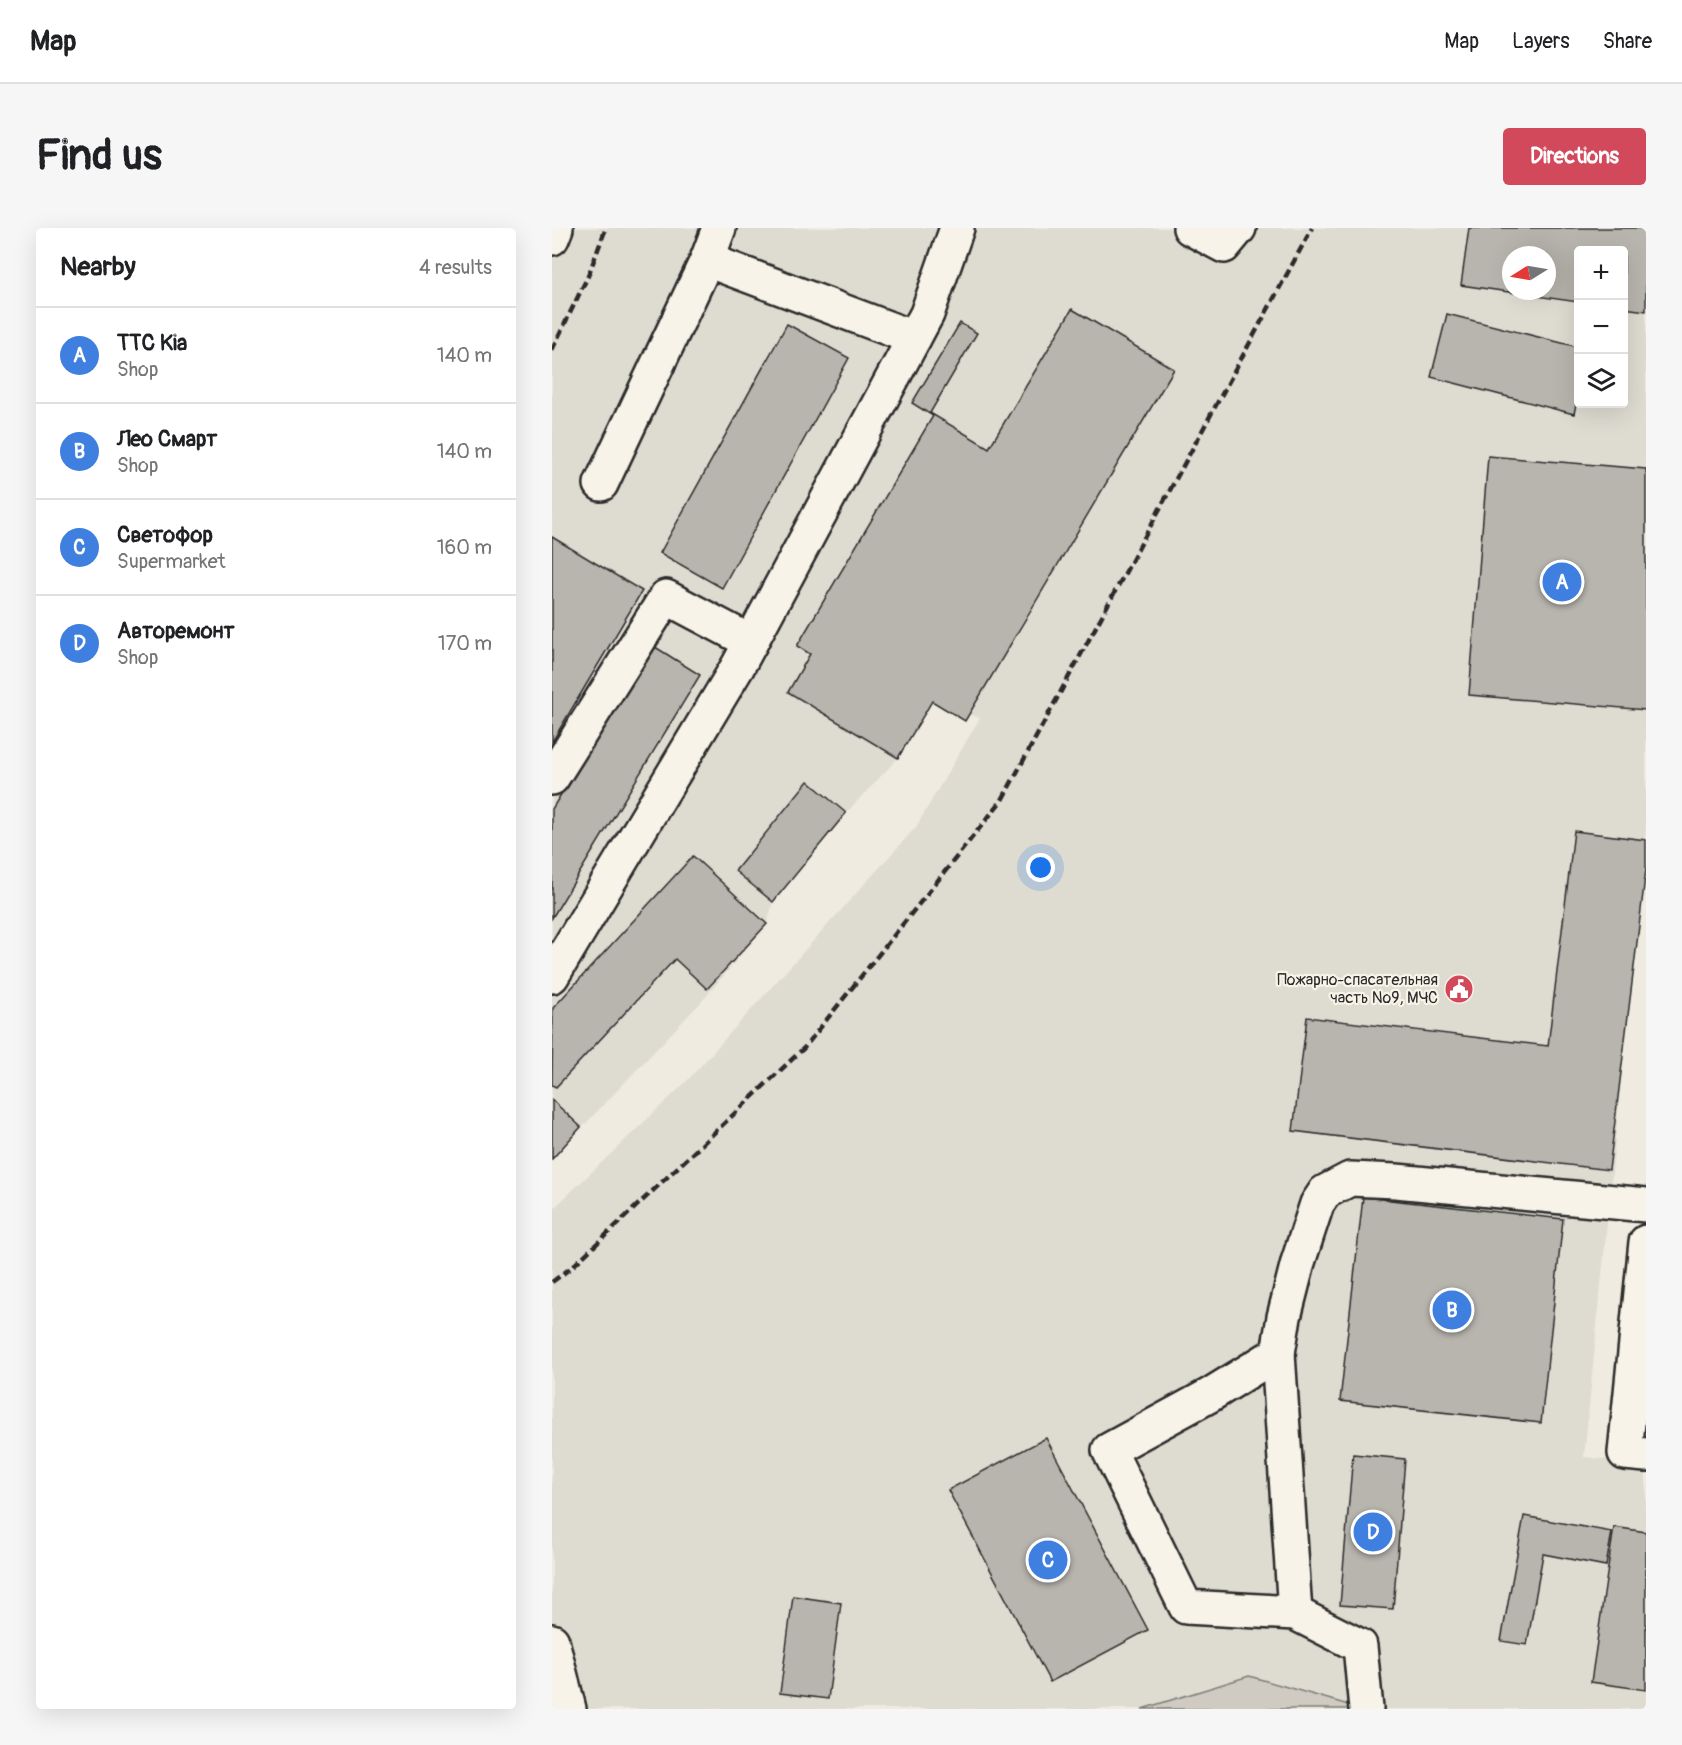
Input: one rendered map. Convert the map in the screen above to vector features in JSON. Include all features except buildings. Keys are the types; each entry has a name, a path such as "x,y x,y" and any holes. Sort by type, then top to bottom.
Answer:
{"lane":[{"path":"552,238 556,228"},
{"path":"601,484 707,260 719,228"},
{"path":"552,976 751,642 927,314 957,228"},
{"path":"1190,228 1224,246 1239,228"},
{"path":"707,260 914,338"},
{"path":"552,778 666,597 751,642"},
{"path":"1295,1613 1278,1353 1284,1317 1298,1262 1317,1204 1325,1192 1350,1179 1396,1180 1646,1205"},
{"path":"1646,1242 1625,1453 1646,1455"},
{"path":"1278,1353 1210,1395 1109,1450 1186,1607 1295,1613 1360,1646 1366,1709"},
{"path":"552,1641 569,1709"}],"shaded area":[{"path":"552,228 1646,228 1646,828 1584,1457 1646,1464 1646,1709 1362,1709 1249,1676 1142,1709 552,1709 552,1210 686,1082 916,827 980,718 932,701 898,758 846,813 773,902 767,924 703,1000 552,1159"},
{"path":"1249,1676 1362,1709 1142,1709"}],"railway":[{"path":"552,350 588,276 606,228"},
{"path":"552,1282 572,1267 804,1048 1002,800 1312,228"}],"place":[{"name":"ТТС Kia","path":"1562,582"},
{"name":"Пожарно-спасательная часть №9, МЧС","path":"1459,989"},
{"name":"Лео Смарт","path":"1452,1310"},
{"name":"Авторемонт","path":"1373,1532"},
{"name":"Светофор","path":"1048,1560"}]}
